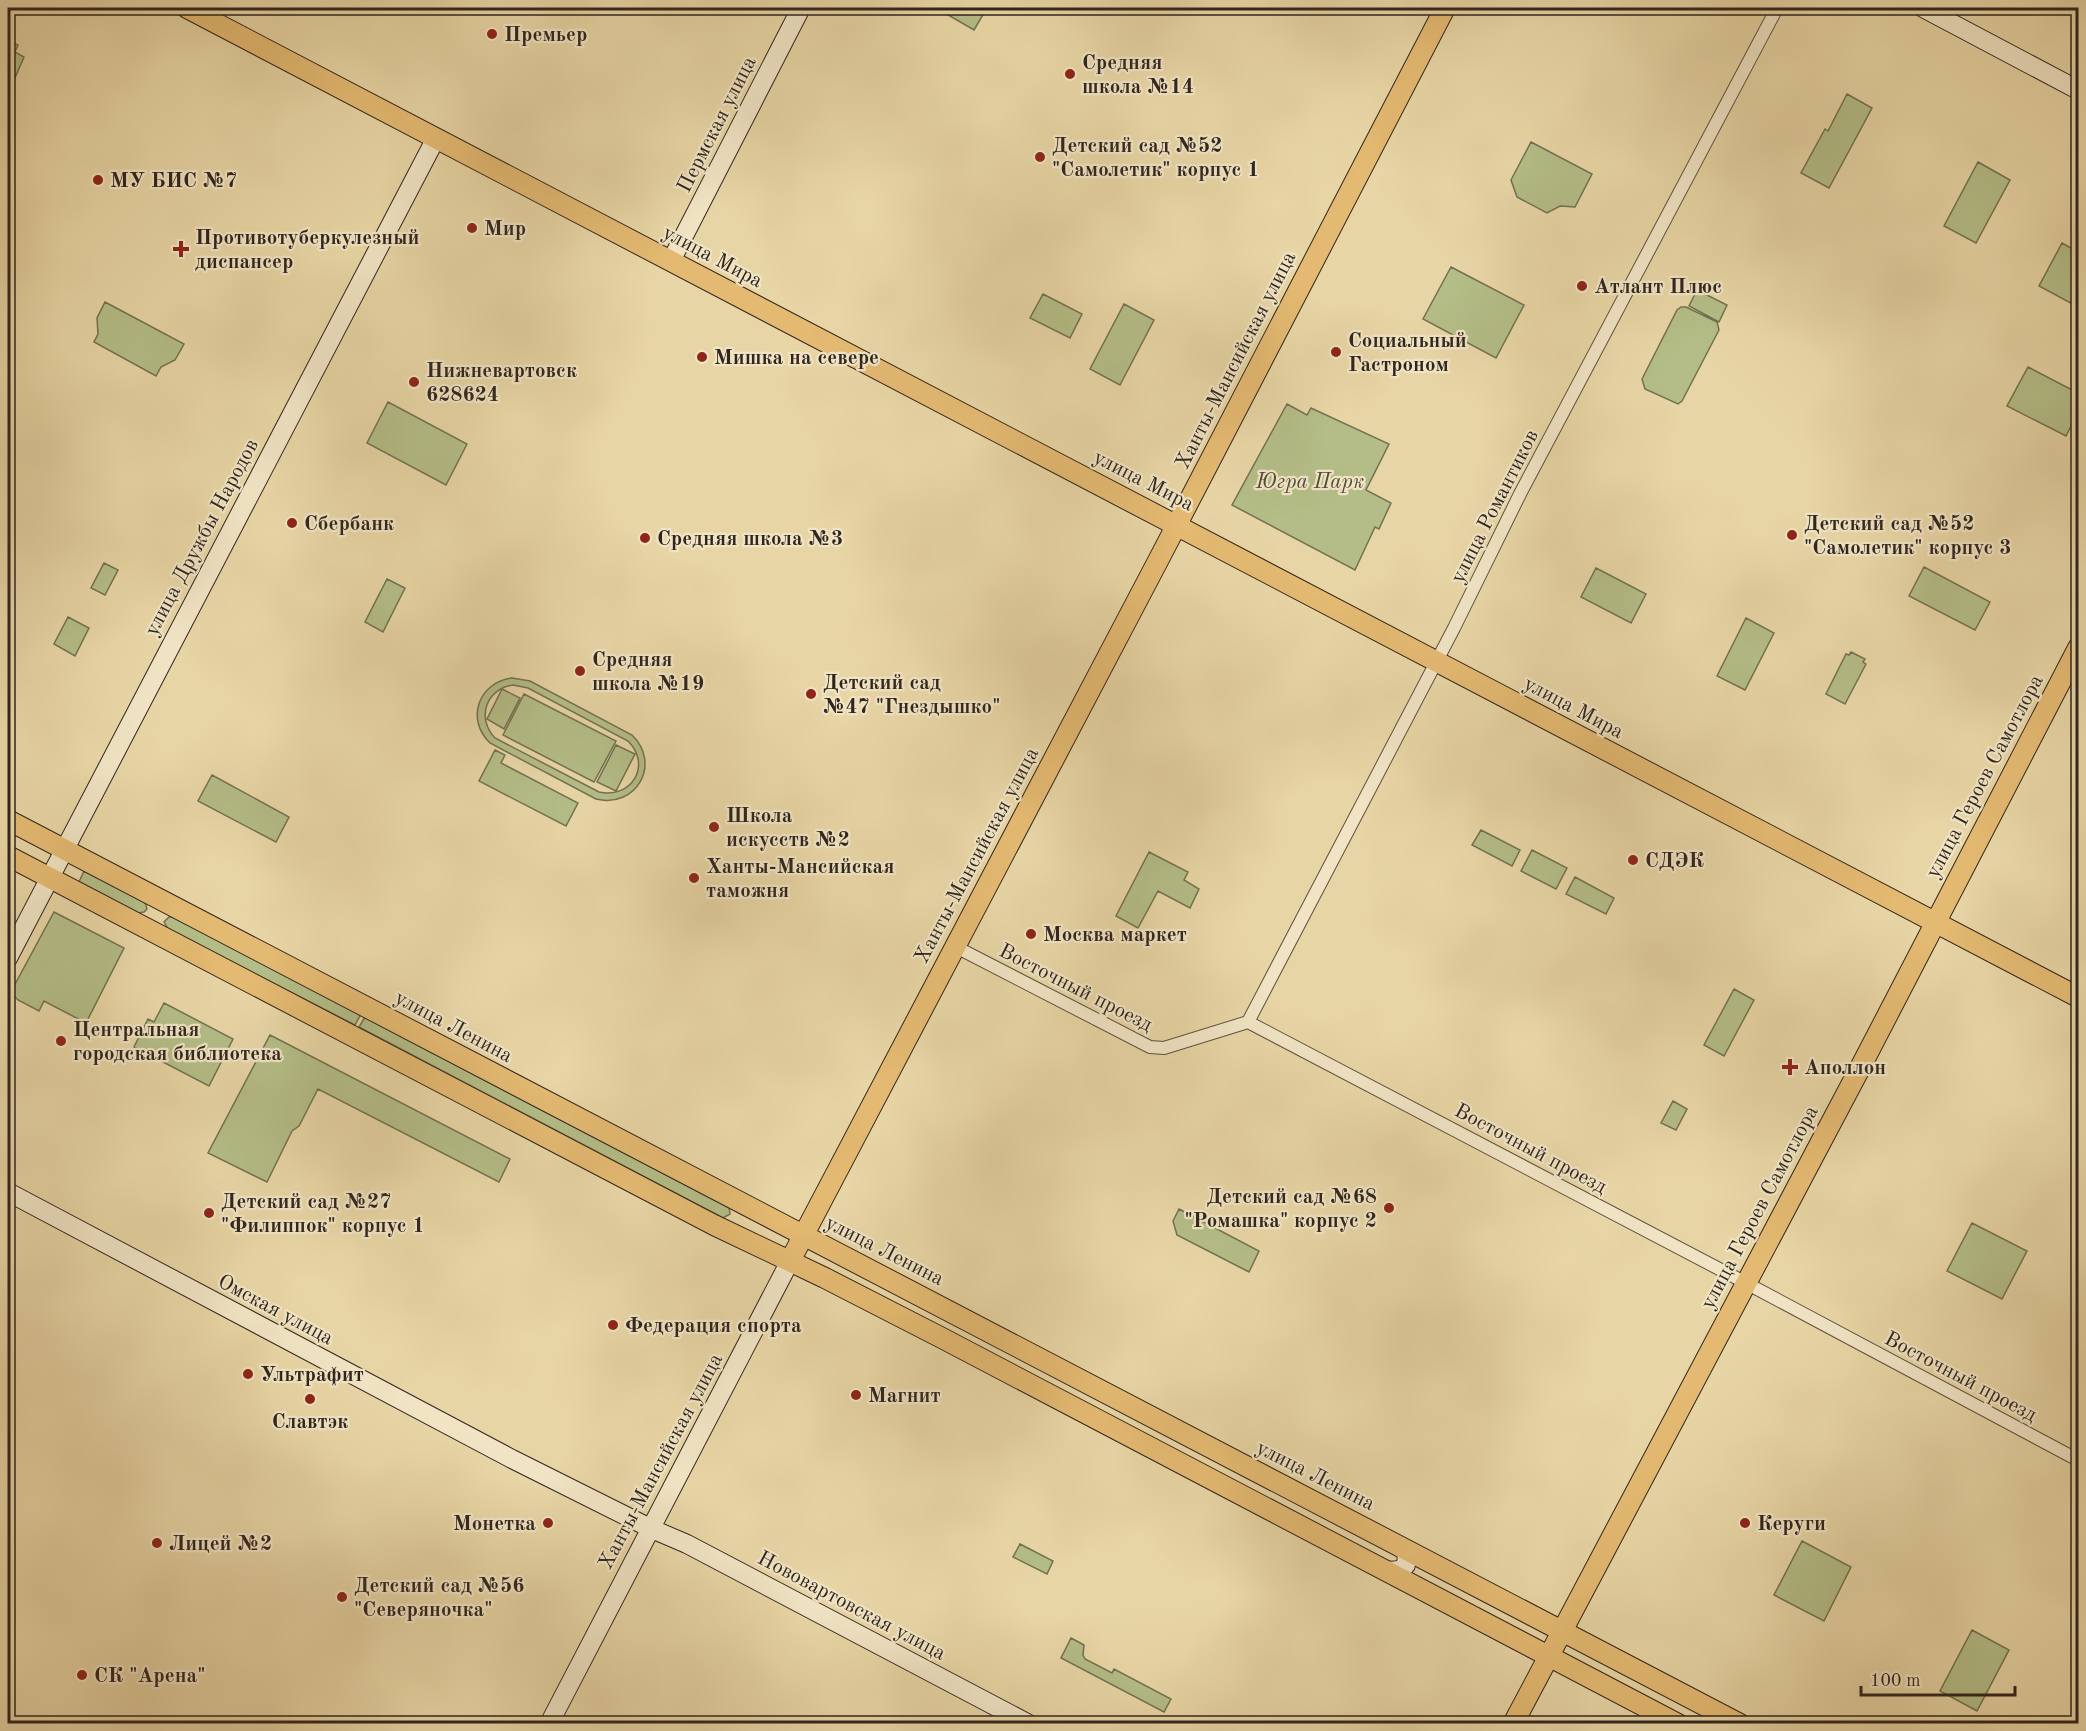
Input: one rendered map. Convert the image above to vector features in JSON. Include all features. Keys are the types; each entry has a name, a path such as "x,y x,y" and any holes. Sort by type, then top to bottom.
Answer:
{"main road":[{"name":"улица Мира","path":"187,8 2079,997"},
{"name":"Пермская улица","path":"671,261 801,8"},
{"name":"Ханты-Мансийская улица","path":"549,1724 1445,8"},
{"path":"1923,8 2079,90"},
{"name":"улица Дружбы Народов","path":"8,958 436,138"},
{"name":"улица Героев Самотлора","path":"1513,1724 2079,648"},
{"name":"улица Ленина","path":"8,820 727,1197 954,1312 1041,1360 1563,1630 1724,1721"},
{"path":"8,856 714,1225 942,1338 1678,1724"},
{"path":"149,929 163,901"},
{"name":"Омская улица","path":"8,1192 513,1459 652,1529"},
{"path":"714,1225 727,1225 734,1218 736,1208 727,1197"},
{"path":"942,1338 937,1328 938,1321 942,1315 954,1312"},
{"name":"Нововартовская улица","path":"652,1529 687,1544 1029,1724"},
{"path":"1388,1570 1400,1570 1406,1564 1407,1554 1400,1546"}],"street":[{"name":"улица Романтиков","path":"1248,1022 1436,661 1520,494 1777,8"},
{"name":"Восточный проезд","path":"956,947 1149,1047 1164,1048 1248,1022 2079,1460"}],"green space":[{"path":"936,8 987,8 974,30"},
{"path":"8,41 18,45 15,52 24,57 8,94"},
{"path":"1847,94 1872,108 1829,188 1801,173 1825,129 1828,131"},
{"path":"1531,142 1592,174 1575,207 1560,206 1547,213 1517,197 1511,180"},
{"path":"1978,162 2010,180 1976,243 1944,226"},
{"path":"2062,243 2078,252 2078,307 2039,286"},
{"path":"1451,267 1524,305 1496,358 1423,319"},
{"path":"1697,290 1727,305 1719,322 1689,306"},
{"path":"1043,294 1082,314 1070,338 1030,318"},
{"path":"105,302 184,344 175,360 161,367 156,376 94,342 98,334 97,318"},
{"path":"1124,304 1154,320 1120,385 1090,369"},
{"path":"1686,307 1717,322 1719,330 1682,401 1678,404 1645,389 1642,379 1677,310"},
{"path":"2028,367 2078,393 2078,412 2066,436 2007,406"},
{"path":"388,402 467,444 446,485 367,443"},
{"name":"Югра Парк","path":"1287,404 1307,415 1311,408 1389,444 1366,490 1391,503 1379,529 1375,527 1355,570 1232,505"},
{"path":"104,563 118,570 105,595 91,588"},
{"path":"1924,567 1990,602 1975,630 1909,596"},
{"path":"1596,568 1646,594 1631,623 1581,597"},
{"path":"387,579 405,588 383,632 365,622"},
{"path":"68,617 89,628 75,656 54,644"},
{"path":"1746,618 1774,633 1745,690 1717,676"},
{"path":"1851,652 1865,659 1863,662 1866,664 1845,704 1826,694 1846,654 1849,655"},
{"path":"512,678 530,681 632,735 641,746 645,759 640,782 633,791 623,797 610,800 596,799 490,743 482,733 477,713 484,694 491,686","holes":["513,685 528,688 628,741 635,750 638,760 638,770 629,785 611,793 599,792 495,738 486,722 485,713 490,698 496,692"]},
{"path":"502,689 520,698 504,729 487,719"},
{"path":"524,694 616,741 594,782 503,735"},
{"path":"616,745 635,754 616,791 597,782"},
{"path":"495,750 505,755 501,763 578,803 566,826 479,781"},
{"path":"212,775 289,817 276,842 198,801"},
{"path":"1481,830 1520,850 1512,866 1472,845"},
{"path":"1532,850 1567,868 1556,889 1521,871"},
{"path":"1149,852 1188,872 1184,880 1199,889 1190,908 1158,891 1138,928 1116,916"},
{"path":"84,871 145,902 147,909 138,913 79,882"},
{"path":"1575,877 1614,898 1606,914 1566,894"},
{"path":"54,912 124,948 86,1023 44,1001 39,1011 13,995 13,988"},
{"path":"169,917 174,917 361,1014 355,1025 168,929 164,922"},
{"path":"1734,989 1754,1000 1724,1056 1704,1045"},
{"path":"164,1003 233,1039 209,1086 134,1047 148,1019 154,1022"},
{"path":"365,1017 729,1207 730,1214 723,1218 359,1027"},
{"path":"270,1035 510,1159 499,1182 318,1089 299,1126 292,1131 267,1182 208,1153"},
{"path":"1673,1101 1687,1109 1676,1130 1661,1123"},
{"path":"1179,1209 1259,1251 1249,1272 1177,1235 1173,1221"},
{"path":"1972,1223 2027,1251 2002,1299 1947,1271"},
{"path":"1802,1541 1851,1567 1824,1621 1774,1595"},
{"path":"1020,1544 1053,1561 1047,1574 1013,1557"},
{"path":"1972,1630 2009,1650 1977,1711 1940,1691"},
{"path":"1071,1638 1084,1645 1085,1659 1112,1673 1114,1669 1171,1699 1164,1712 1061,1658"}],"place":[{"name":"Премьер","path":"492,34"},
{"name":"Средняя школа №14","path":"1070,74"},
{"name":"Детский сад №52 \"Самолетик\" корпус 1","path":"1040,157"},
{"name":"МУ БИС №7","path":"98,180"},
{"name":"Мир","path":"472,228"},
{"name":"Противотуберкулезный диспансер","path":"181,249"},
{"name":"Атлант Плюс","path":"1582,286"},
{"name":"Социальный Гастроном","path":"1336,352"},
{"name":"Мишка на севере","path":"702,357"},
{"name":"Нижневартовск 628624","path":"414,382"},
{"name":"Сбербанк","path":"292,523"},
{"name":"Детский сад №52 \"Самолетик\" корпус 3","path":"1792,535"},
{"name":"Средняя школа №3","path":"645,538"},
{"name":"Средняя школа №19","path":"580,671"},
{"name":"Детский сад №47 \"Гнездышко\"","path":"811,694"},
{"name":"Школа искусств №2","path":"714,827"},
{"name":"СДЭК","path":"1633,860"},
{"name":"Ханты-Мансийская таможня","path":"694,878"},
{"name":"Москва маркет","path":"1031,934"},
{"name":"Центральная городская библиотека","path":"61,1041"},
{"name":"Аполлон","path":"1790,1067"},
{"name":"Детский сад №68 \"Ромашка\" корпус 2","path":"1389,1208"},
{"name":"Детский сад №27 \"Филиппок\" корпус 1","path":"209,1213"},
{"name":"Федерация спорта","path":"613,1325"},
{"name":"Ультрафит","path":"248,1374"},
{"name":"Магнит","path":"856,1395"},
{"name":"Славтэк","path":"310,1399"},
{"name":"Монетка","path":"548,1523"},
{"name":"Керуги","path":"1745,1523"},
{"name":"Лицей №2","path":"157,1543"},
{"name":"Детский сад №56 \"Северяночка\"","path":"342,1597"},
{"name":"СК \"Арена\"","path":"82,1675"}]}
